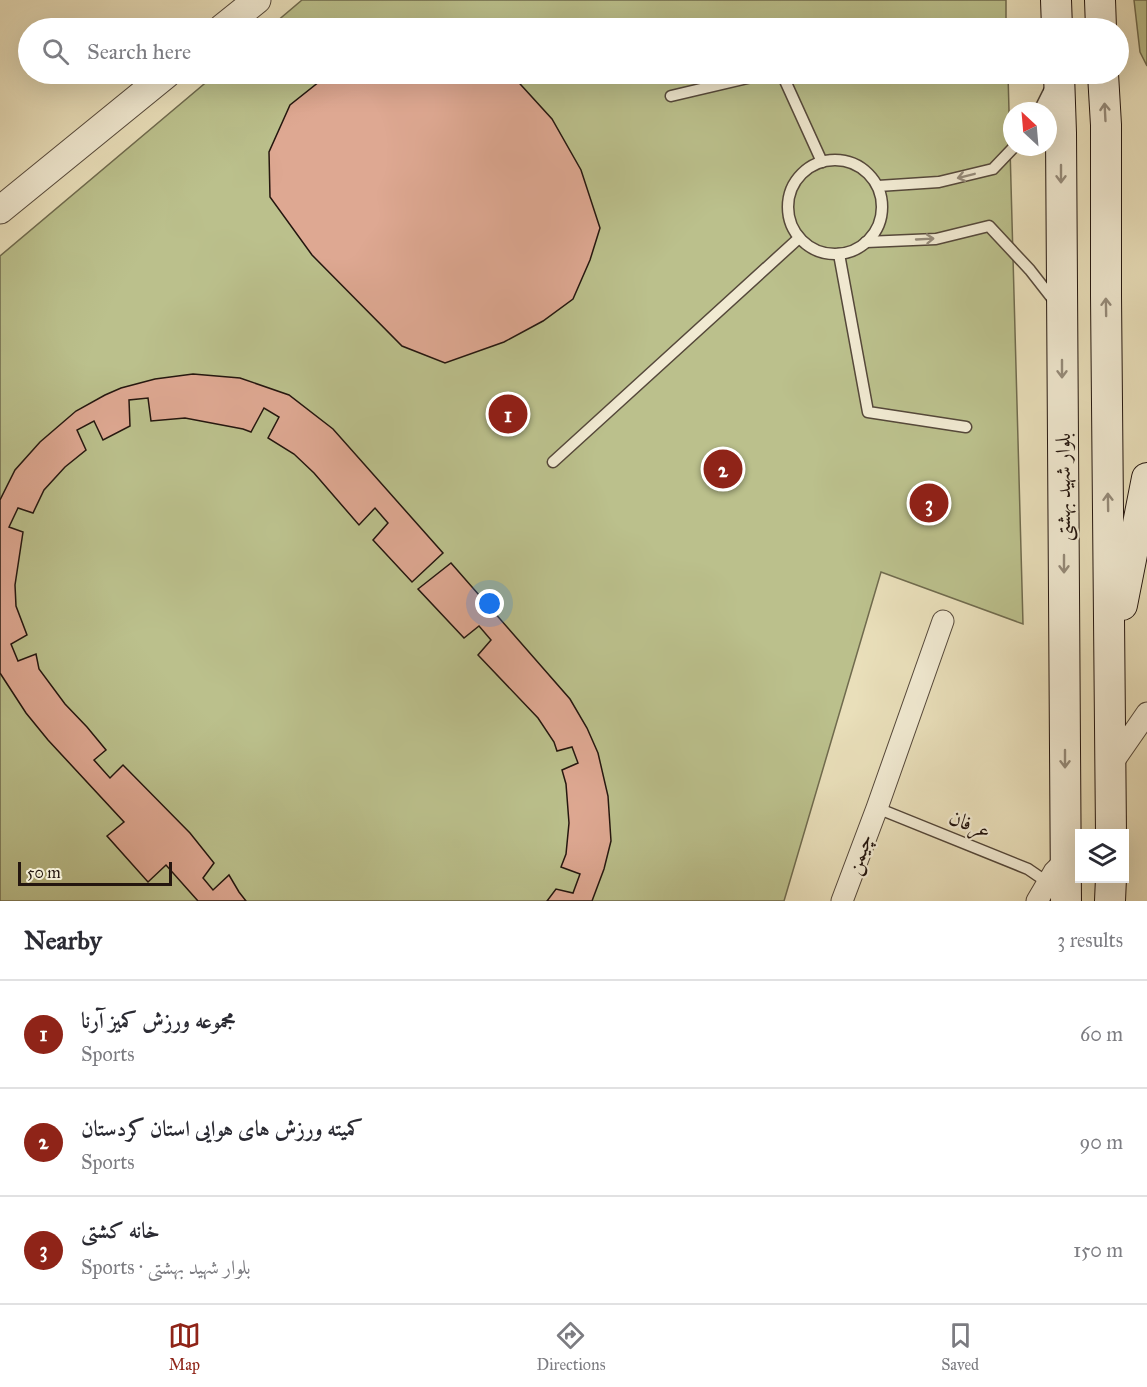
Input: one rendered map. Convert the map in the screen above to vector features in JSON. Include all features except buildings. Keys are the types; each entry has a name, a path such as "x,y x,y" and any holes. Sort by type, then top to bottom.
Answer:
{"main road":[{"path":"1056,0 1057,18"},
{"path":"1100,0 1101,18"},
{"name":"بلوار شهید بهشتی","path":"1057,892 1066,860 1061,133 1059,84"},
{"path":"1104,84 1111,829"},
{"path":"1110,664 1147,478"},
{"path":"1110,901 1111,883"}],"street":[{"path":"234,18 256,0"},
{"path":"0,210 154,84"},
{"name":"چیمن","path":"842,901 943,621"},
{"path":"1111,765 1147,713"},
{"path":"1037,901 1057,892"}],"lane":[{"path":"671,96 722,84"},
{"path":"787,84 822,162"},
{"path":"1044,102 1053,84"},
{"path":"878,186 939,182 993,169 1005,156"},
{"path":"839,160 855,164 868,173 878,186 882,202 881,217 876,231 854,250 839,254 824,253 810,247 799,238 791,225 788,210 789,195 796,180 808,169 822,162 839,160"},
{"path":"866,242 936,239 989,226 1030,270 1062,311"},
{"path":"553,462 799,238"},
{"path":"839,254 868,412 966,427"},
{"name":"عرفان","path":"877,808 1028,868 1057,892"}],"green space":[{"path":"302,0 1006,0 1006,18 281,18"},
{"path":"1134,0 1147,0 1147,66 1140,52"},
{"path":"204,84 1008,84 1009,102 1003,102 1003,156 1010,156 1023,624 881,572 784,901 0,901 0,256"}],"place":[{"name":"مجموعه ورزش کمیز آرنا","path":"508,414"},
{"name":"کمیته ورزش های هوایی استان کردستان","path":"723,469"},
{"name":"خانه کشتی","path":"929,503"}]}
